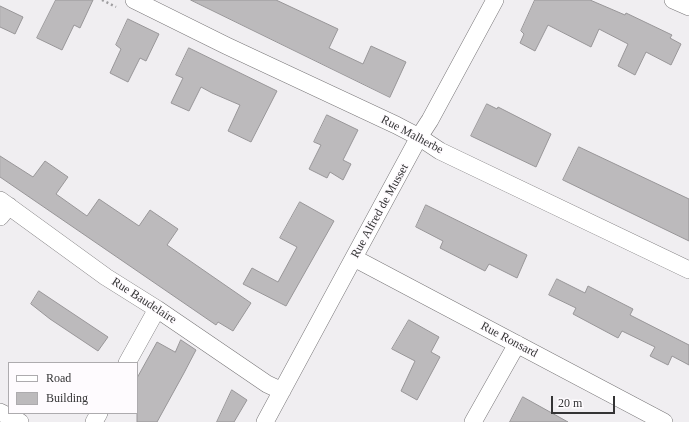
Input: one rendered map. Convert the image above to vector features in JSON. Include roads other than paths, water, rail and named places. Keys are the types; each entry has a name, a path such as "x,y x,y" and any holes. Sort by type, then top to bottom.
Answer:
{"street":[{"name":"Rue Malherbe","path":"134,0 227,46 396,125 440,150 689,270"},
{"name":"Rue Alfred de Musset","path":"265,422 495,0"},
{"path":"673,0 689,7"},
{"name":"Rue Baudelaire","path":"3,207 267,384 282,391"},
{"name":"Rue Ronsard","path":"354,258 664,422"},
{"path":"128,362 157,309"},
{"path":"474,422 517,344"},
{"path":"0,412 20,422"}]}
